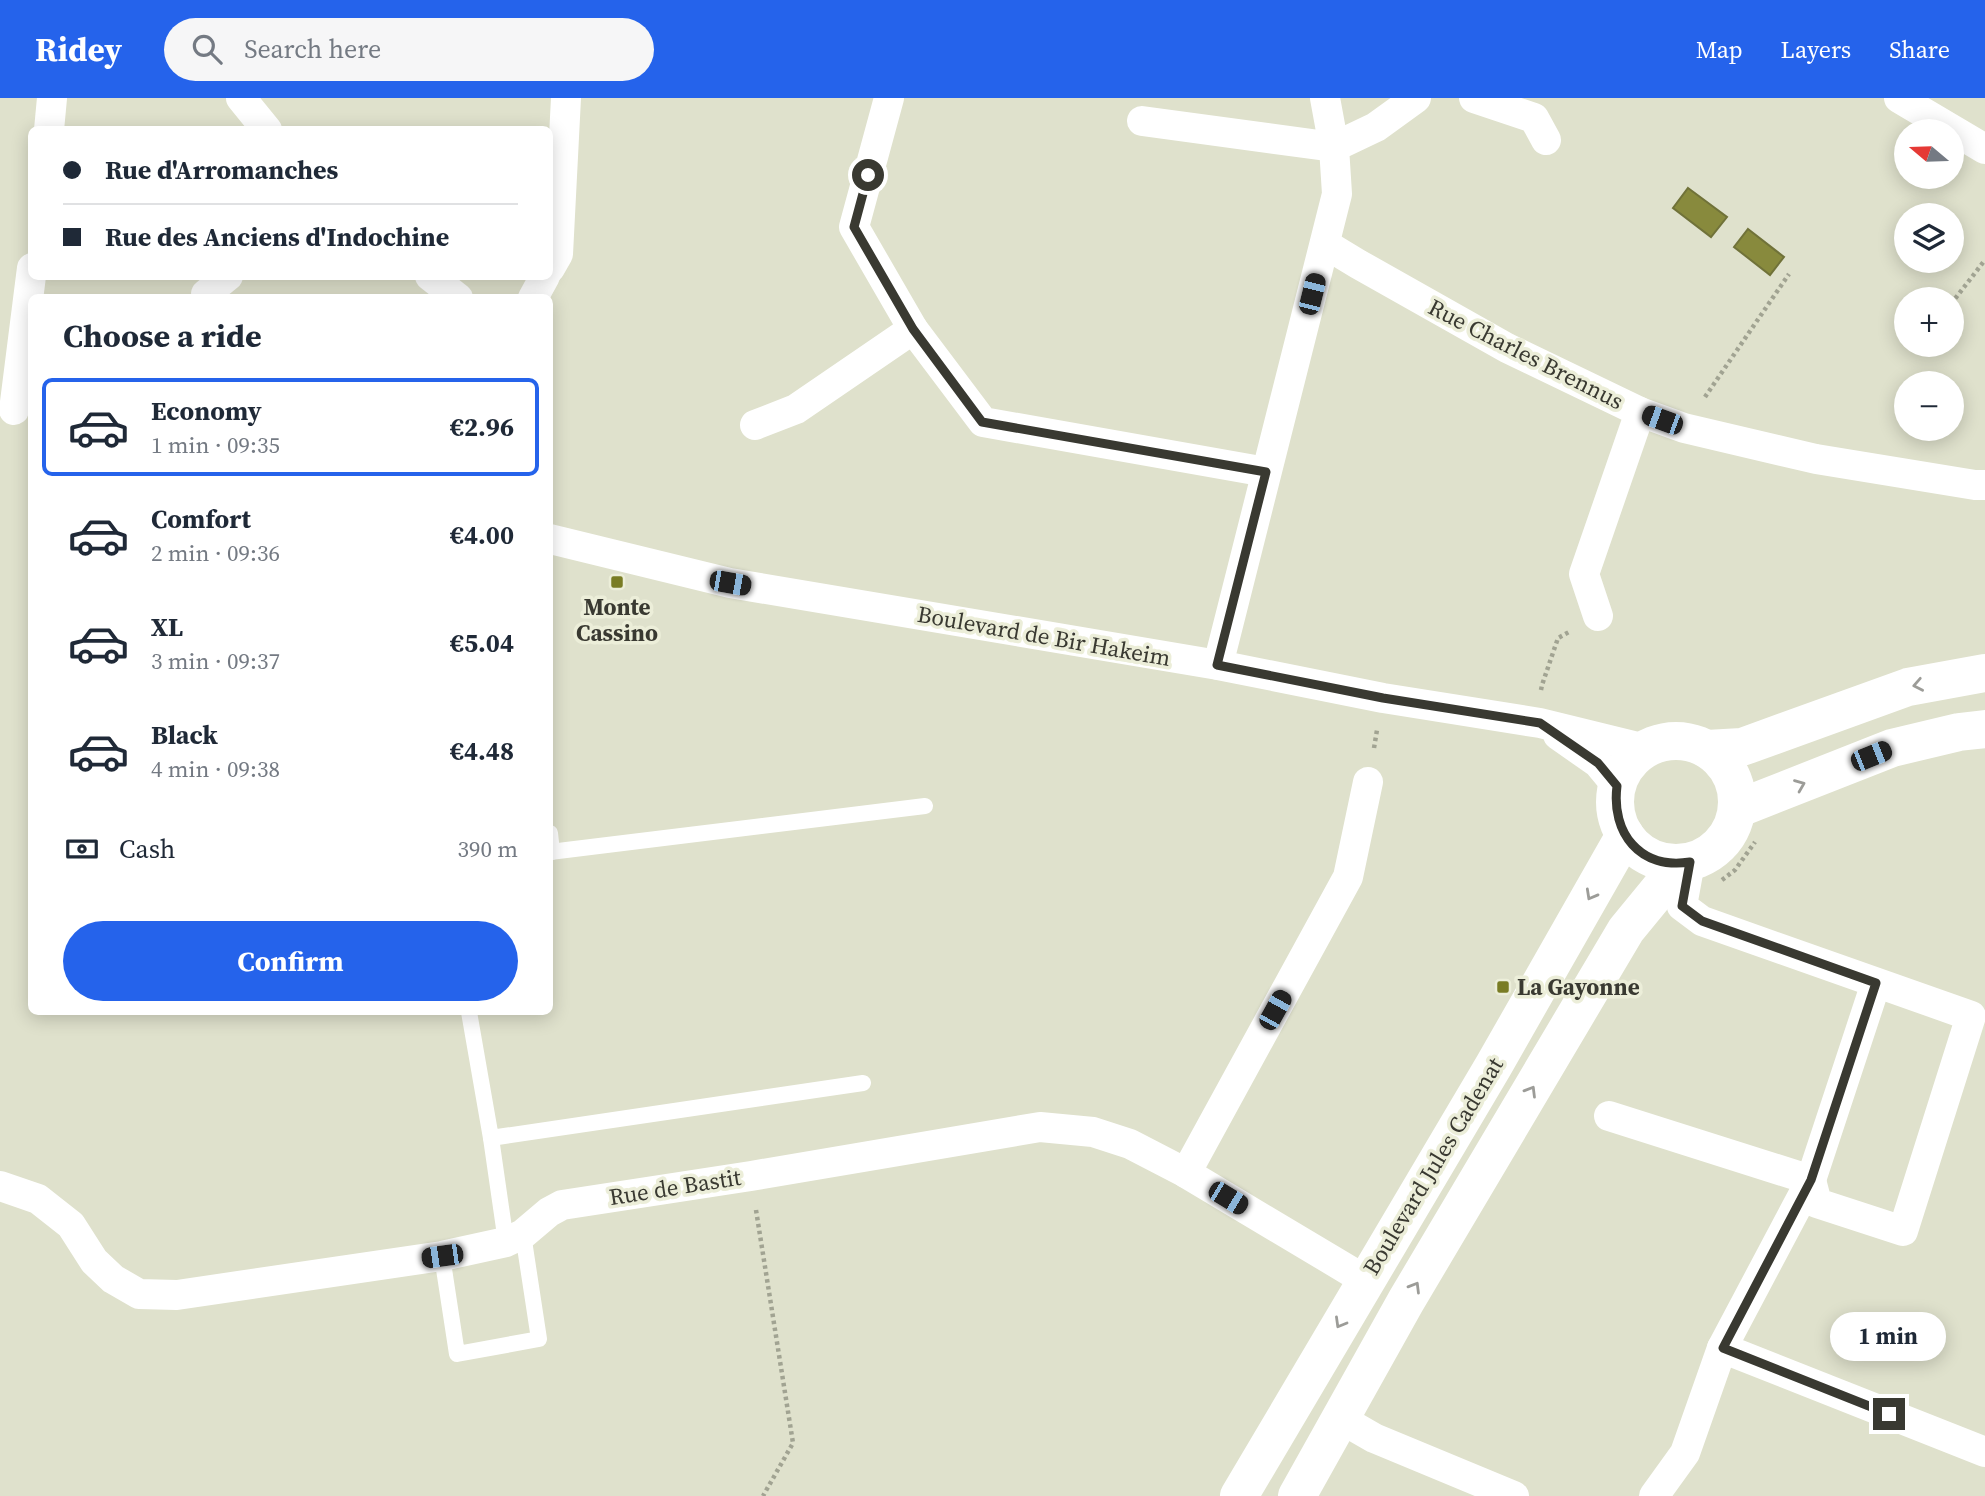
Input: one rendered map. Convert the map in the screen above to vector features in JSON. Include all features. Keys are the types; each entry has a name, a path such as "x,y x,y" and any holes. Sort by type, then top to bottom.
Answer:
{"street":[{"path":"48,126 52,98"},
{"path":"241,98 264,126"},
{"path":"553,263 558,254 566,98"},
{"path":"889,98 854,227 913,329 982,422 1266,472"},
{"path":"1217,665 1337,194 1334,147 1325,98"},
{"path":"1142,121 1334,147 1376,128 1416,98"},
{"path":"1474,98 1534,118 1546,140"},
{"path":"1899,98 1985,149"},
{"name":"Rue Charles Brennus","path":"1325,244 1507,348 1640,412 1684,428 1815,460 1985,485"},
{"path":"435,280 453,294"},
{"path":"15,410 28,301"},
{"path":"755,425 796,409 913,329"},
{"path":"1598,616 1584,574 1640,412"},
{"name":"Boulevard de Bir Hakeim","path":"553,540 730,583 1217,665 1383,698 1540,723 1646,749"},
{"path":"1707,749 1742,747 1908,687 1985,673"},
{"name":"Boulevard de Bir Hakeim","path":"1540,723 1598,763 1617,786"},
{"path":"1747,824 1736,786 1725,764 1697,744 1665,741 1646,749 1623,771 1617,786 1616,811 1625,835 1649,857 1659,861 1685,862 1712,851 1729,833 1747,824 1892,748 1959,732 1985,729"},
{"path":"1186,1173 1348,877 1368,782"},
{"name":"Boulevard Jules Cadenat","path":"1239,1496 1494,1065 1625,835"},
{"path":"1685,862 1682,906 1702,921 1971,1016 1903,1231 1817,1203 1811,1180"},
{"name":"Boulevard Jules Cadenat","path":"1297,1496 1406,1301 1626,930 1685,862"},
{"path":"1654,1496 1685,1454 1723,1348 1811,1180 1876,983"},
{"path":"1609,1116 1811,1180"},
{"name":"Rue de Bastit","path":"0,1186 38,1199 71,1225 94,1261 113,1279 139,1294 177,1294 442,1256 515,1238 562,1205 1040,1127 1093,1132 1130,1144 1186,1173 1365,1280"},
{"path":"1723,1348 1985,1452"},
{"path":"1341,1419 1374,1438 1514,1496"}],"lane":[{"path":"553,852 925,806"},
{"path":"442,1256 457,1354 539,1339 491,1138 470,1015"},
{"path":"491,1138 863,1083"}],"path":[{"path":"1964,287 1985,260"},
{"path":"1684,428 1789,274"},
{"path":"1540,723 1542,685 1558,638 1598,616"},
{"path":"1368,782 1383,698"},
{"path":"1682,906 1735,870 1752,848 1747,824"},
{"path":"751,1176 793,1443 763,1496"}],"shaded area":[{"path":"1688,188 1727,217 1711,237 1673,208"},
{"path":"1748,229 1784,257 1770,275 1734,247"}],"place":[{"name":"Monte Cassino","path":"617,582"},
{"name":"La Gayonne","path":"1503,987"}],"route":[{"path":"868,175 854,227 913,329 982,422 1266,472 1217,665 1383,698 1540,723 1598,763 1617,786 1615,799 1619,824 1632,844 1659,861 1690,862 1682,906 1702,921 1876,983 1811,1180 1723,1348 1889,1414"}]}
